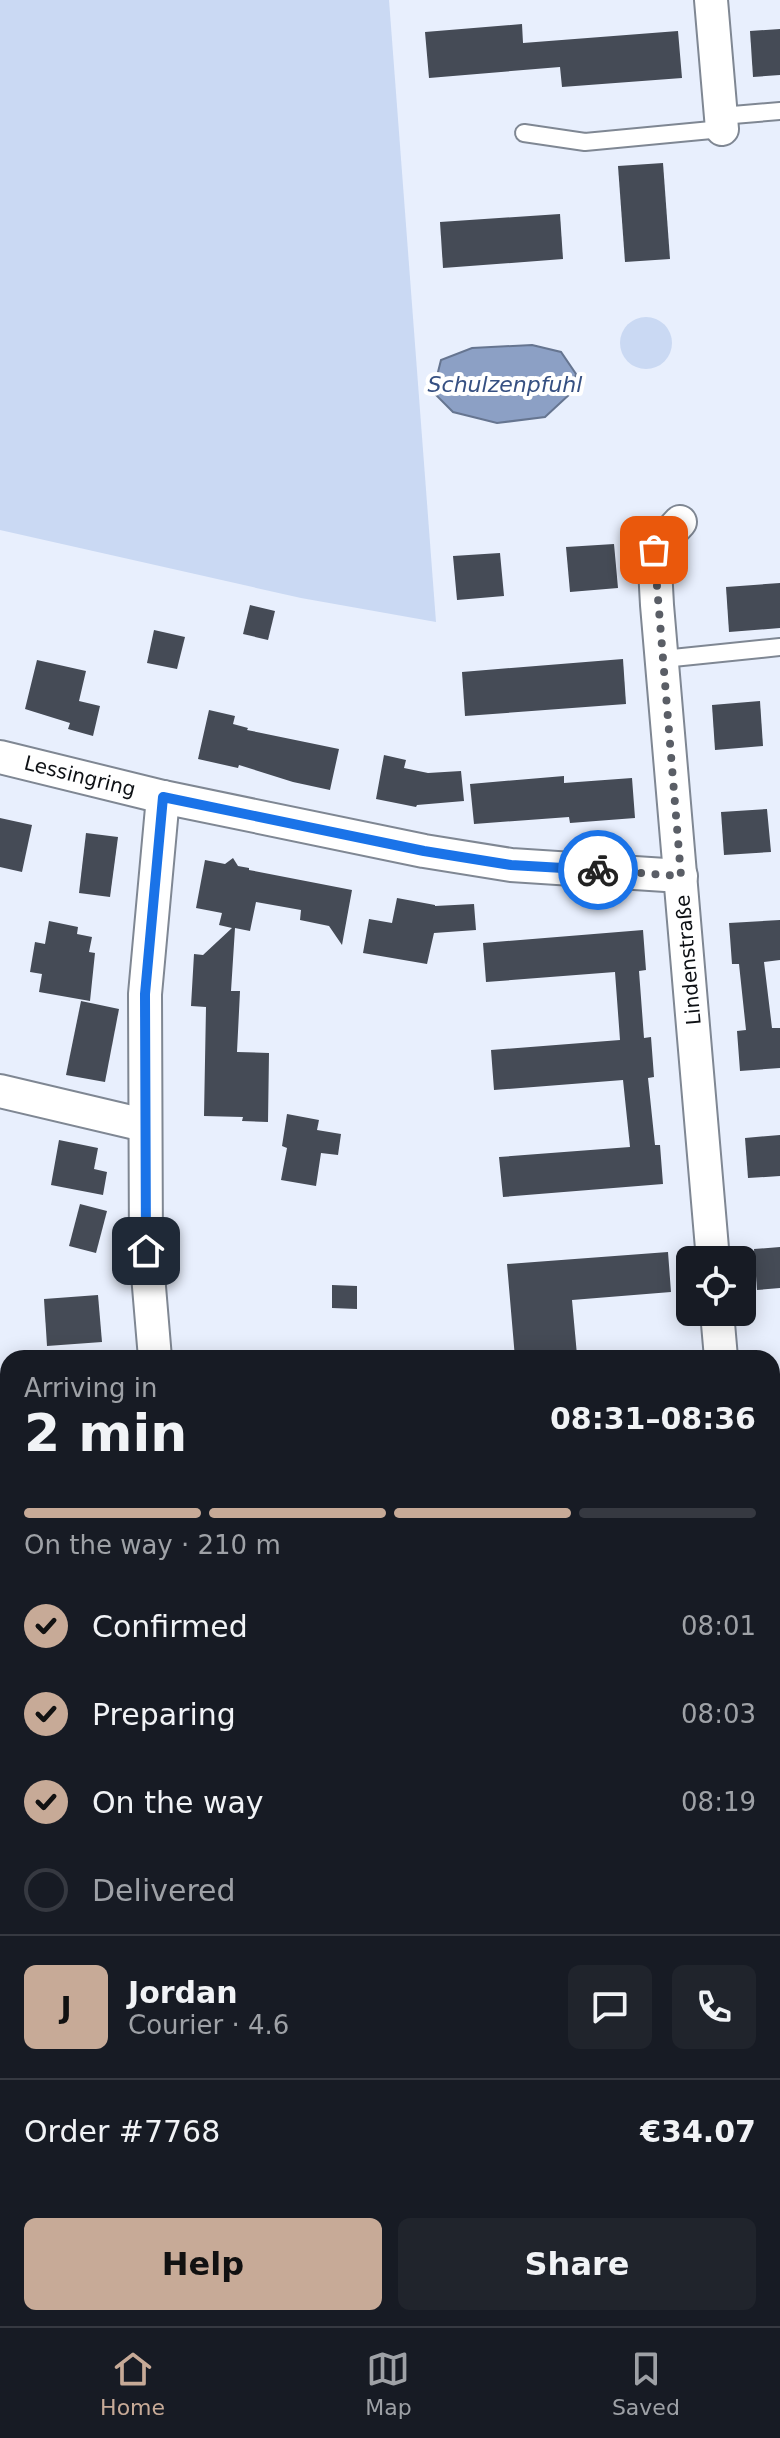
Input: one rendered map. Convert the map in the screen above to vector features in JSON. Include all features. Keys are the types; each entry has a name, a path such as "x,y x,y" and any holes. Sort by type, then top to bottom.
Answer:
{"street":[{"path":"711,0 721,122"},
{"name":"Lindenstraße","path":"680,522 654,550 712,1246"},
{"name":"Lessingring","path":"0,757 163,797 424,851 511,865 681,876"},
{"path":"154,1350 146,1251 145,994 163,797"},
{"path":"0,1091 144,1125"},
{"path":"718,1326 720,1350"}],"lane":[{"path":"524,133 585,142 780,111"},
{"path":"663,659 780,647"}],"shaded area":[{"path":"0,0 389,0 436,622 301,598 0,530"},
{"path":"646,317 664,325 672,343 664,361 646,369 628,361 620,343 628,325"}],"water":[{"name":"Schulzenpfuhl","path":"532,345 561,352 576,374 571,393 545,417 497,423 453,412 433,392 441,360 472,348"}],"building":[{"path":"522,24 523,43 678,31 682,78 562,87 560,67 429,78 425,32"},
{"path":"780,29 780,75 753,77 750,31"},
{"path":"663,163 670,259 625,262 618,166"},
{"path":"560,214 563,259 443,268 440,222"},
{"path":"614,544 618,588 570,592 566,547"},
{"path":"500,553 504,596 457,600 453,556"},
{"path":"780,583 780,628 729,632 726,587"},
{"path":"250,605 275,611 268,640 243,634"},
{"path":"154,630 185,637 177,669 147,663"},
{"path":"623,659 626,704 465,716 462,672"},
{"path":"37,660 86,671 79,701 100,706 93,736 68,729 70,723 25,709"},
{"path":"760,701 763,746 715,750 712,705"},
{"path":"209,710 235,716 233,724 247,730 339,749 330,790 239,765 238,768 198,759"},
{"path":"384,755 406,760 404,768 428,773 461,771 464,801 416,807 376,799"},
{"path":"564,776 564,783 632,778 635,818 570,823 569,817 474,824 470,784"},
{"path":"767,809 771,852 724,855 721,812"},
{"path":"0,818 32,825 22,872 0,867"},
{"path":"86,833 118,837 110,897 79,893"},
{"path":"233,858 238,866 249,870 352,890 342,945 329,926 300,920 301,910 256,902 250,931 235,928 231,991 240,991 237,1052 269,1053 268,1122 242,1121 243,1117 204,1116 206,1007 191,1006 194,954 203,955 232,928 219,925 222,913 196,908 205,860 225,864"},
{"path":"397,898 435,906 474,904 476,930 434,933 427,964 363,953 369,919 392,923"},
{"path":"780,920 780,960 764,962 772,1028 780,1028 780,1068 740,1071 737,1031 746,1030 739,964 732,964 729,923"},
{"path":"49,921 78,927 77,934 92,937 89,952 95,953 90,1001 39,992 42,974 30,972 35,942 45,944"},
{"path":"643,930 646,970 639,971 644,1038 651,1037 654,1077 648,1078 655,1145 660,1145 663,1184 503,1197 499,1157 630,1147 623,1080 494,1090 491,1050 620,1040 615,972 486,982 483,943"},
{"path":"81,1001 119,1009 105,1082 66,1075"},
{"path":"287,1114 319,1120 317,1130 341,1134 338,1155 321,1153 316,1186 281,1180 287,1148 282,1146"},
{"path":"780,1135 780,1176 748,1178 745,1138"},
{"path":"59,1140 98,1148 94,1169 107,1172 103,1195 51,1185"},
{"path":"80,1204 107,1211 96,1253 69,1246"},
{"path":"780,1247 780,1288 757,1290 756,1249"},
{"path":"668,1252 671,1292 572,1300 577,1350 514,1350 507,1264"},
{"path":"332,1285 357,1286 357,1309 332,1308"},
{"path":"98,1295 102,1342 47,1346 44,1299"}],"way so far":[{"path":"598,870 681,876 654,550"}],"route":[{"path":"146,1251 145,994 163,797 424,851 511,865 598,870"}]}
